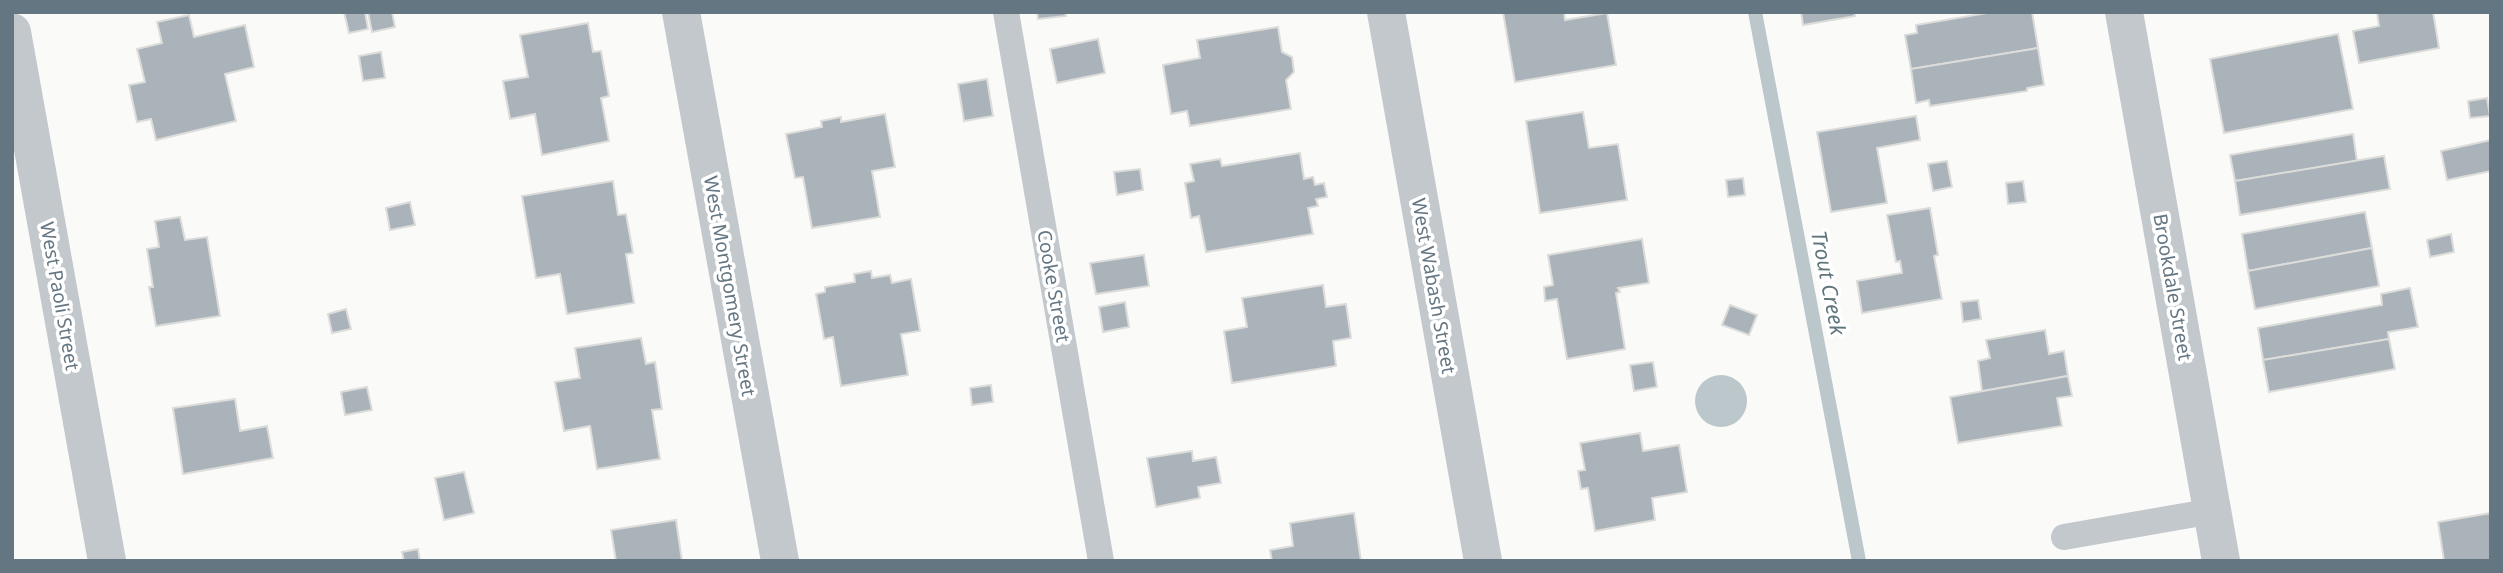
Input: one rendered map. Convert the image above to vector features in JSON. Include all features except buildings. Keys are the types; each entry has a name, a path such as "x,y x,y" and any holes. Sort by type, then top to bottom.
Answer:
{"street":[{"name":"West Montgomery Street","path":"681,12 780,561"},
{"name":"West Wabash Street","path":"1386,12 1483,561"},
{"name":"Brookdale Street","path":"2124,12 2221,561"},
{"name":"West Paoli Street","path":"12,32 107,561"}],"lane":[{"name":"Cooke Street","path":"1006,12 1101,561"},
{"path":"2064,537 2213,511"}],"shaded area":[{"path":"1721,375 1740,382 1747,401 1740,420 1721,427 1702,420 1695,401 1702,382"}],"waterway":[{"name":"Trout Creek","path":"1755,12 1859,561"}]}
